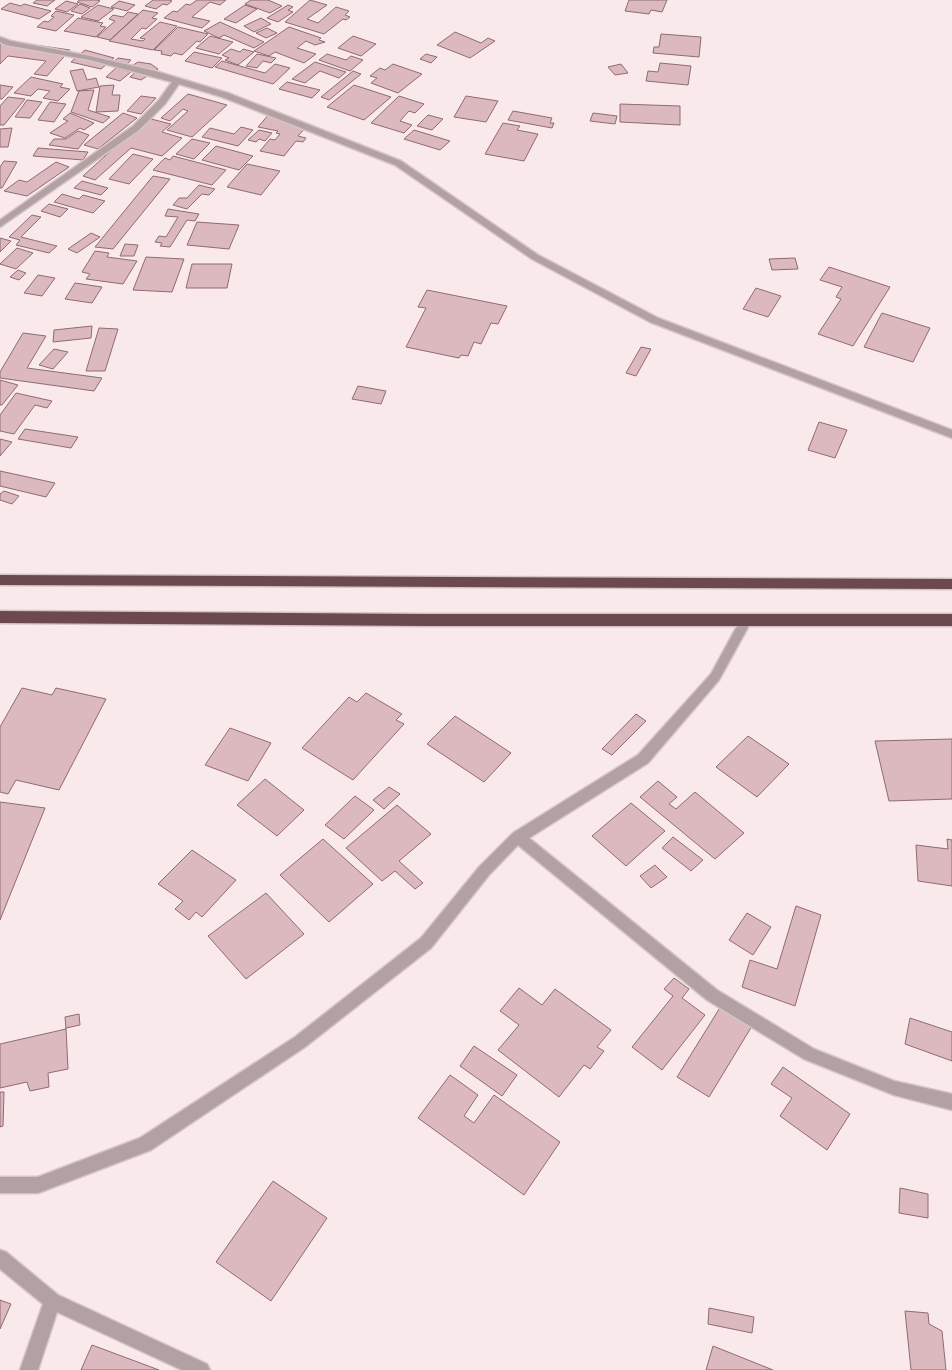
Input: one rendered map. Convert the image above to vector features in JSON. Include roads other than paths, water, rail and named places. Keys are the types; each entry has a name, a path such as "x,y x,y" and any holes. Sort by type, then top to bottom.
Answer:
{"highway":[{"path":"0,580 952,584"},
{"path":"0,617 366,620 952,620"}],"street":[{"path":"0,39 9,43 90,58 225,95 398,163 535,257 654,320 952,434"},
{"path":"0,224 136,128 162,102 176,81"},
{"path":"0,1184 38,1185 145,1144 300,1042 426,943 484,871 518,837 643,759 715,677 746,620"},
{"path":"518,837 712,995 810,1054 894,1088 952,1102"},
{"path":"0,1258 52,1301 201,1370"},
{"path":"29,1370 52,1301"}]}
